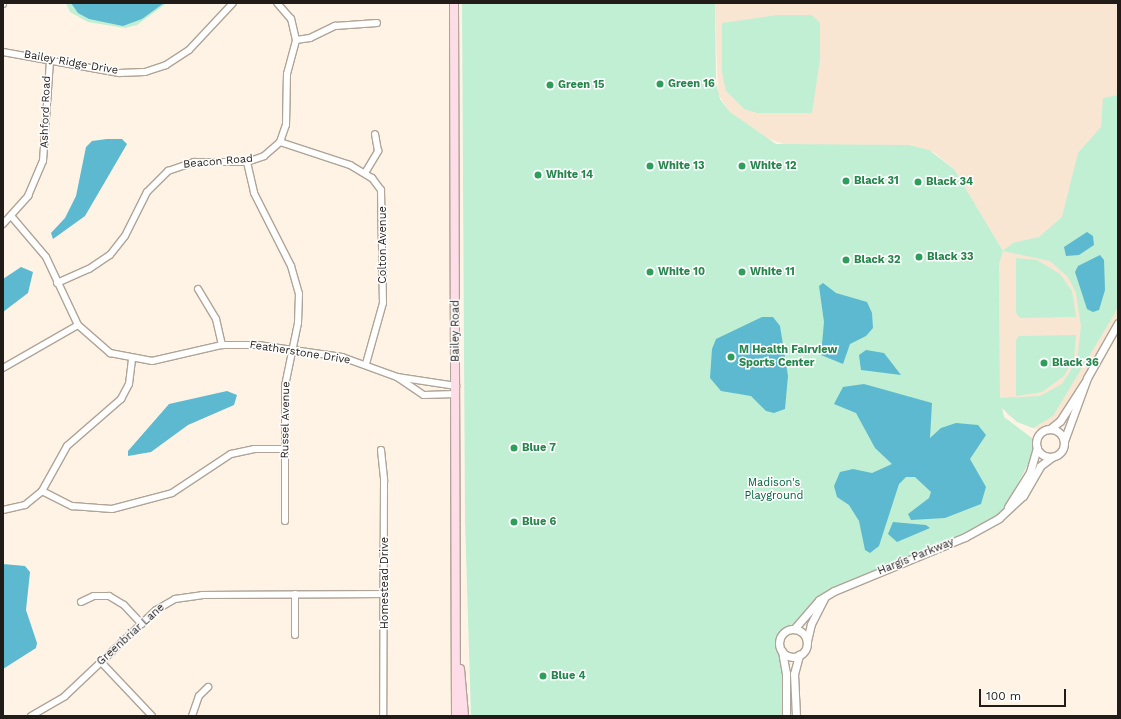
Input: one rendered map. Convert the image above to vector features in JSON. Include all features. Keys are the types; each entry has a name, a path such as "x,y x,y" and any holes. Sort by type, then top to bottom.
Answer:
{"main road":[{"name":"Bailey Road","path":"454,3 459,658 456,716"},
{"name":"Bailey Road","path":"459,658 464,716"}],"street":[{"name":"Bailey Ridge Drive","path":"3,52 119,72 155,69 189,50 233,3"},
{"path":"277,3 291,19 296,40 287,74 286,125 280,142"},
{"path":"296,40 310,38 335,26 377,23"},
{"name":"Ashford Road","path":"3,224 12,217 28,196 43,161 50,60"},
{"path":"365,173 378,151 375,134"},
{"name":"Beacon Road","path":"57,283 90,269 110,255 125,236 147,192 168,171 194,162 247,162 264,156 280,142"},
{"name":"Colton Avenue","path":"280,142 365,173 377,184 384,205 383,303 366,364"},
{"name":"Russel Avenue","path":"247,162 254,193 298,286 300,314 285,386 285,522"},
{"name":"Featherstone Drive","path":"12,217 40,248 78,325 101,348 132,359 161,360 222,345 248,344 292,350 366,364 397,377 456,390"},
{"path":"198,289 215,315 222,345"},
{"path":"1087,378 1060,453 1052,457 1043,455 1037,448 1038,436 1060,421 1087,378 1118,323"},
{"path":"3,368 78,325"},
{"path":"3,510 25,505 42,491 67,446 121,399 129,384 132,359"},
{"name":"Featherstone Drive","path":"397,377 424,395 456,390"},
{"path":"1050,429 1058,432 1064,441"},
{"path":"42,491 72,506 112,509 172,493 231,454 254,448 285,449"},
{"name":"Hargis Parkway","path":"1005,512 1030,472 1037,448"},
{"name":"Homestead Drive","path":"381,450 385,594 383,716"},
{"name":"Hargis Parkway","path":"794,629 825,598 982,529 1023,496 1040,466 1052,457"},
{"path":"295,594 295,636"},
{"name":"Greenbriar Lane","path":"32,716 65,696 164,604 183,596 385,594"},
{"path":"81,602 94,596 109,596 124,605 142,624"},
{"path":"796,716 794,674 807,641 811,624 825,598"},
{"path":"786,716 786,673 781,650 781,636 794,629 804,634 807,641"},
{"path":"781,650 787,656 800,656"},
{"path":"101,662 152,716"},
{"path":"192,716 199,696 208,687"}],"shaded area":[{"path":"715,3 1118,3 1118,323 1060,421 1045,431 1029,427 1008,415 1000,400 999,264 1003,251 954,169 935,153 909,145 786,145 764,137 730,112 718,94"}],"green space":[{"path":"66,3 167,3 137,25 125,28 88,22 70,12"},
{"name":"M Health Fairview Sports Center","path":"462,3 715,3 716,83 720,99 730,112 776,144 909,145 929,150 954,169 1003,251 1013,243 1039,237 1062,217 1078,153 1101,127 1103,98 1118,95 1118,306 1115,313 1053,416 1033,428 1017,422 1002,408 1004,417 1032,438 1037,448 999,518 840,588 794,629 784,633 779,643 784,657 786,716 471,716 465,520","holes":["1003,251 1050,261 1068,277 1076,293 1081,326 1077,361 1062,384 1040,396 1000,398 999,264"]},
{"path":"777,15 812,15 820,23 820,59 812,113 757,113 744,109 726,91 722,72 722,23"},
{"path":"1016,258 1037,260 1060,274 1072,291 1076,317 1020,318 1016,313"},
{"name":"Black 36","path":"1076,335 1074,358 1064,376 1042,392 1016,396 1016,340 1019,336"}],"water":[{"path":"71,3 164,3 142,19 123,26 89,19 78,13"},
{"path":"122,139 127,144 85,216 53,239 51,233 65,218 76,196 86,147 92,141"},
{"path":"1087,232 1093,236 1094,245 1079,255 1066,256 1064,247"},
{"path":"1100,255 1104,260 1105,290 1099,310 1093,312 1087,309 1075,272 1078,266"},
{"path":"21,267 33,272 28,293 3,312 3,279"},
{"path":"823,283 836,293 867,302 872,313 873,328 866,336 850,344 843,364 821,355 824,322 819,286"},
{"path":"762,317 773,317 780,326 788,376 785,409 774,413 766,411 751,396 721,391 710,378 712,349 716,339"},
{"path":"866,350 884,353 901,375 861,370 859,355"},
{"path":"864,384 932,403 930,438 941,428 956,423 978,425 986,435 970,459 986,487 981,504 945,518 911,520 908,514 929,498 931,492 915,477 906,477 899,484 879,546 870,553 865,550 859,521 849,505 837,497 834,486 840,472 853,469 872,473 892,464 875,448 856,413 834,404 843,387"},
{"path":"227,391 237,395 234,405 188,425 151,452 128,456 128,451 169,404"},
{"path":"893,522 926,525 930,528 897,542 888,534"},
{"path":"3,564 25,566 30,572 26,610 37,643 36,648 3,669"}],"place":[{"name":"Green 16","path":"660,84"},
{"name":"Green 15","path":"550,85"},
{"name":"White 13","path":"650,166"},
{"name":"White 12","path":"742,166"},
{"name":"White 14","path":"538,175"},
{"name":"Black 31","path":"846,181"},
{"name":"Black 34","path":"918,182"},
{"name":"Black 33","path":"919,257"},
{"name":"Black 32","path":"846,260"},
{"name":"White 10","path":"650,272"},
{"name":"White 11","path":"742,272"},
{"name":"M Health Fairview Sports Center","path":"731,357"},
{"name":"Black 36","path":"1044,363"},
{"name":"Blue 7","path":"514,448"},
{"name":"Blue 6","path":"514,522"},
{"name":"Blue 4","path":"543,676"}],"park label":[{"name":"Madison's Playground","path":"774,490"}]}
